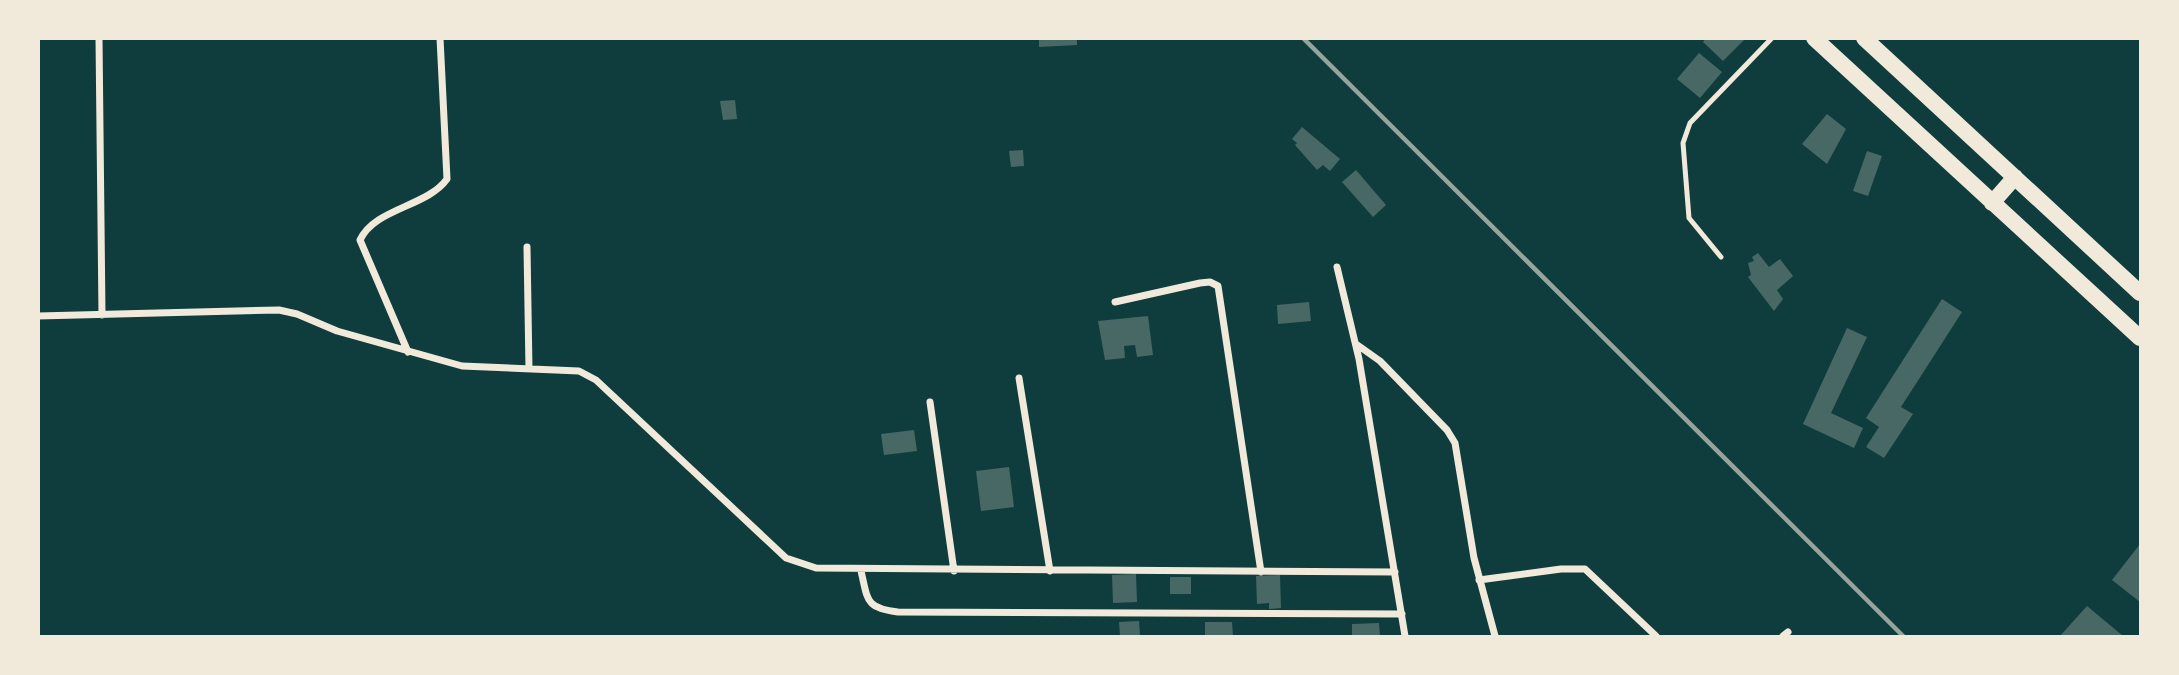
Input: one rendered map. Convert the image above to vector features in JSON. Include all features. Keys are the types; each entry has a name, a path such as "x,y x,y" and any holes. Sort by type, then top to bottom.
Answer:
{"highway":[{"path":"1814,38 2140,338"},
{"path":"1864,38 2140,293"},
{"path":"1992,203 2015,177"}],"street":[{"path":"99,38 102,314"},
{"path":"408,352 360,240 372,226 436,190 447,179 440,38"},
{"path":"527,247 529,369"},
{"path":"1337,267 1355,343 1405,636"},
{"path":"1115,302 1200,283 1210,282 1219,286 1261,572"},
{"path":"38,316 279,310 408,352 462,366 579,371 596,380 786,558 830,571 1395,572"},
{"path":"1355,343 1380,361 1447,430 1455,443 1479,580 1494,636"},
{"path":"1019,378 1051,571"},
{"path":"930,402 954,571"},
{"path":"1479,580 1561,569 1585,569 1656,636"},
{"path":"861,570 869,603 876,608 898,612 1402,614"}],"lane":[{"path":"1721,257 1689,218 1683,143 1690,123 1772,38"}],"building":[{"path":"1039,38 1077,38 1077,45 1039,47"},
{"path":"1706,38 1746,38 1723,61 1703,42"},
{"path":"1699,53 1722,72 1700,98 1677,79"},
{"path":"735,100 737,119 723,120 720,101"},
{"path":"1827,114 1846,129 1827,164 1802,144"},
{"path":"1302,127 1340,159 1330,171 1323,165 1317,170 1295,145 1297,143 1292,139"},
{"path":"1023,150 1024,166 1011,167 1009,151"},
{"path":"1867,151 1882,156 1868,196 1853,191"},
{"path":"1356,170 1386,205 1373,217 1342,182"},
{"path":"1758,253 1769,267 1780,259 1793,276 1777,290 1783,299 1774,311 1748,277 1751,275 1748,263 1754,261 1752,257"},
{"path":"1942,299 1962,312 1901,407 1913,414 1884,458 1866,447 1879,427 1866,418"},
{"path":"1309,302 1311,321 1278,324 1277,305"},
{"path":"1148,316 1153,355 1137,357 1135,345 1124,346 1125,358 1105,360 1098,321"},
{"path":"1847,328 1867,337 1831,413 1863,428 1854,448 1803,424"},
{"path":"914,430 917,451 884,455 881,434"},
{"path":"1009,467 1014,507 981,511 976,471"},
{"path":"2140,544 2140,602 2112,580"},
{"path":"1136,574 1137,602 1113,603 1112,575"},
{"path":"1280,575 1281,608 1269,609 1269,603 1257,604 1256,576"},
{"path":"1170,577 1191,577 1191,594 1170,594"},
{"path":"2087,606 2123,636 2060,636"},
{"path":"1139,621 1140,636 1120,636 1119,622"},
{"path":"1205,622 1232,622 1233,636 1205,636"},
{"path":"1379,623 1380,636 1352,636 1352,624"}],"railway":[{"path":"1303,38 1903,636"}]}
